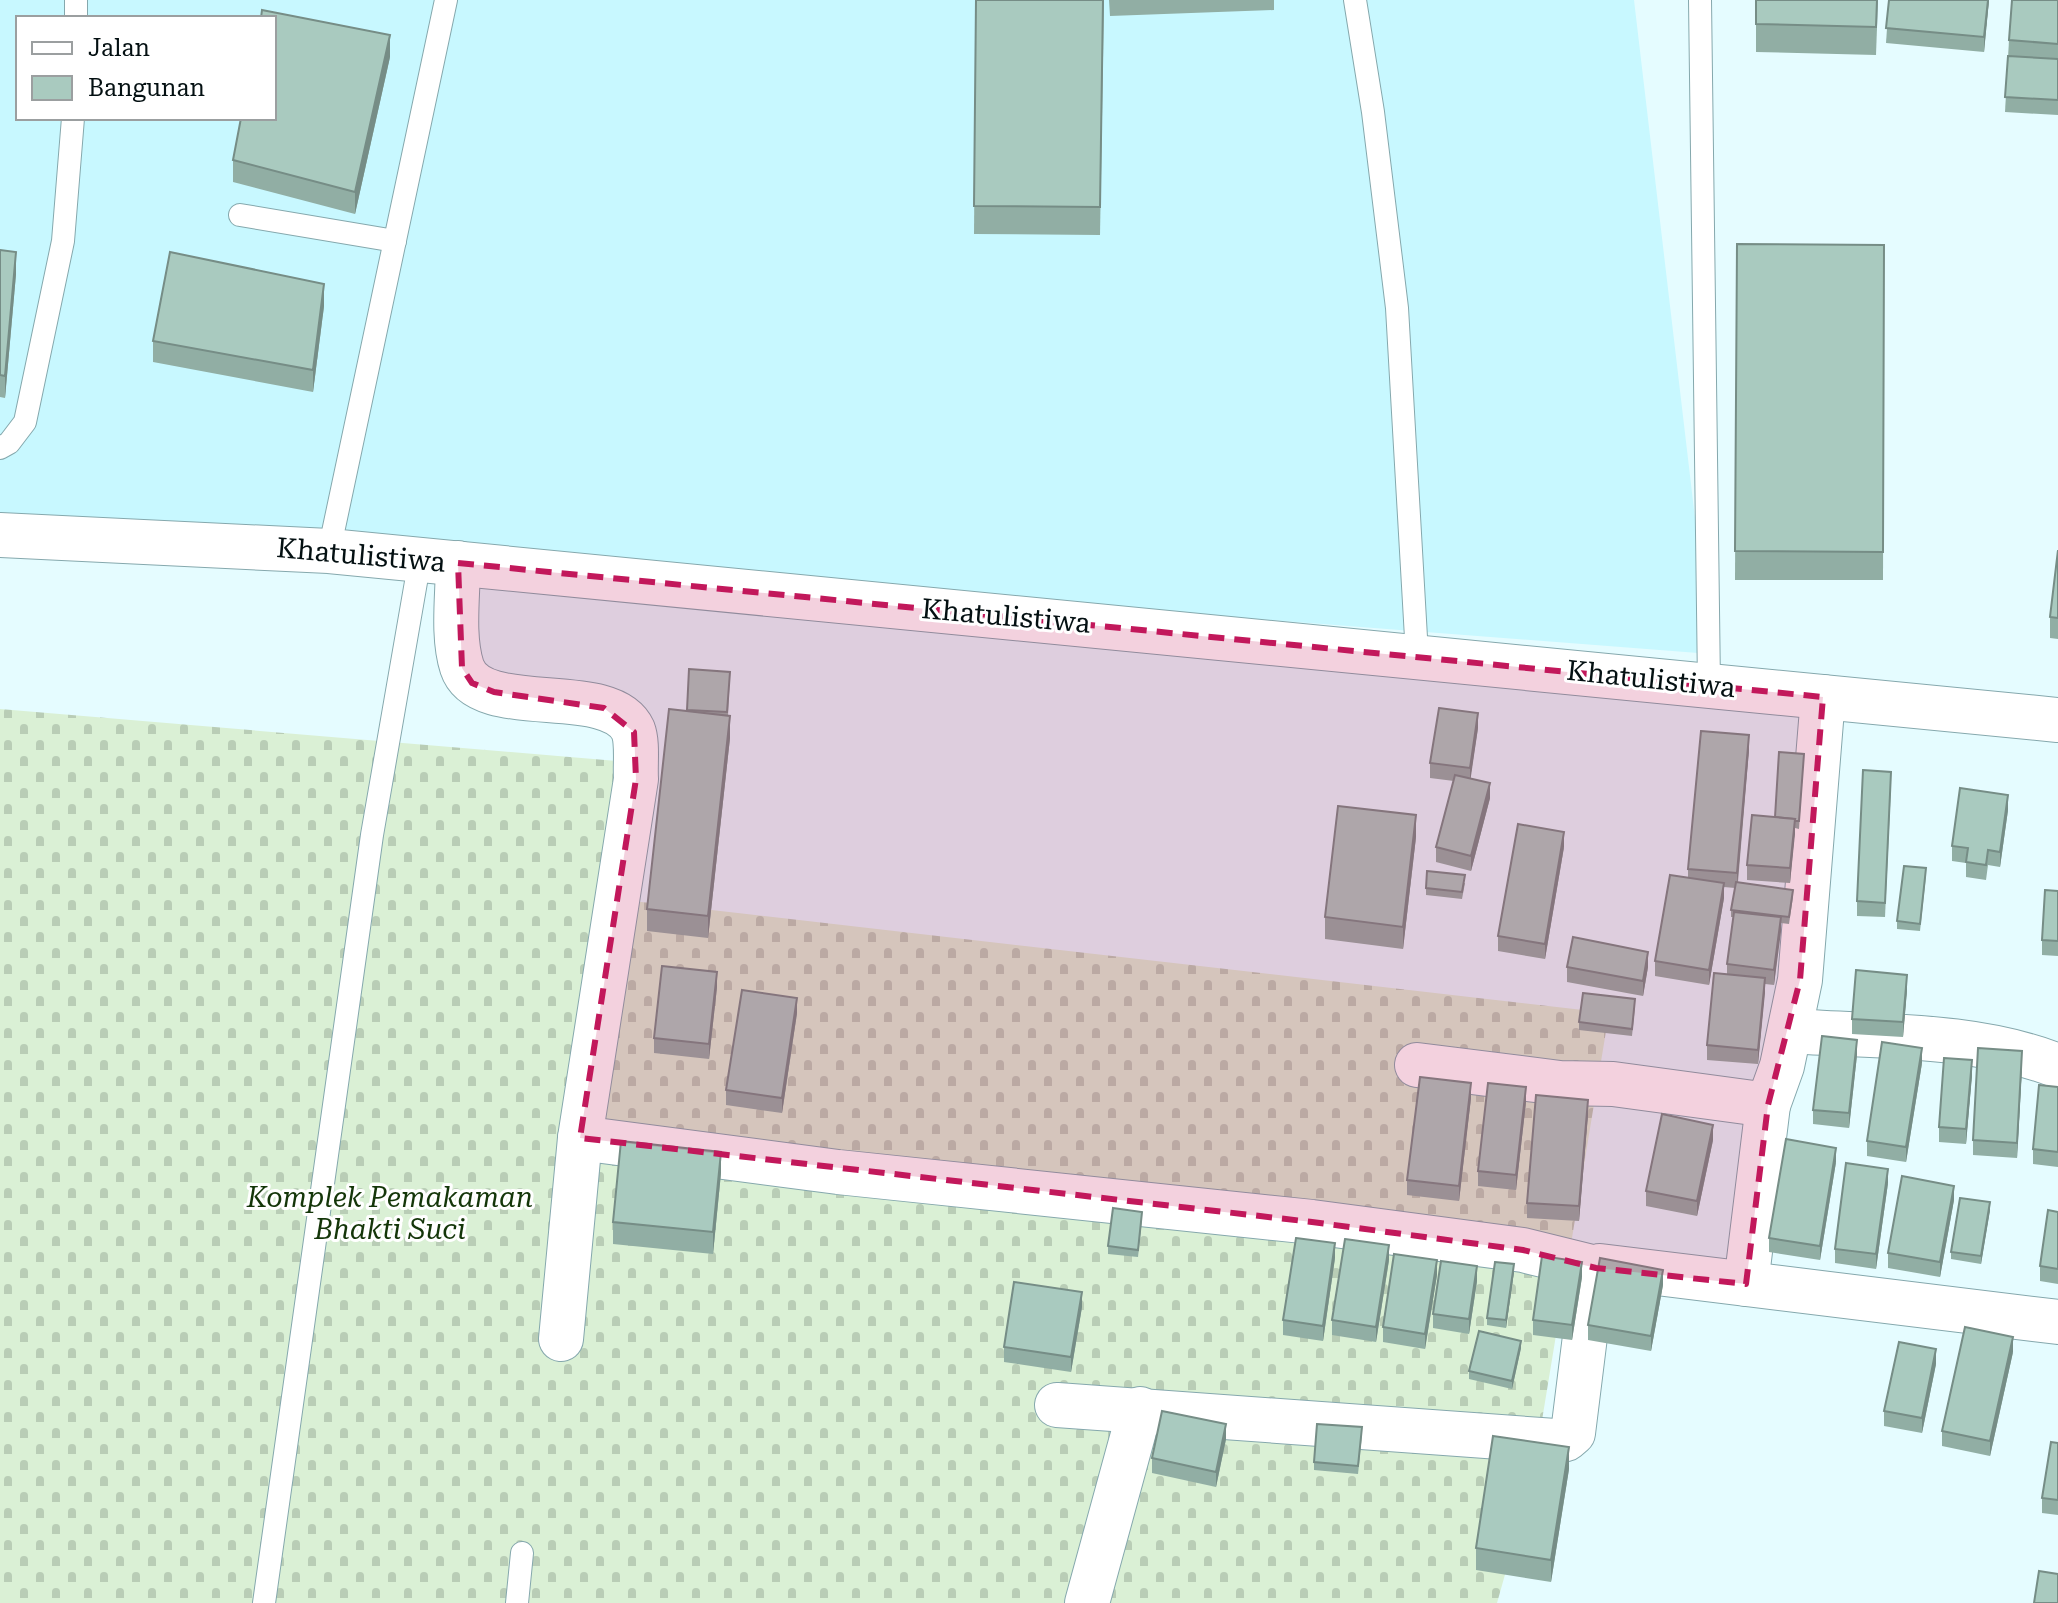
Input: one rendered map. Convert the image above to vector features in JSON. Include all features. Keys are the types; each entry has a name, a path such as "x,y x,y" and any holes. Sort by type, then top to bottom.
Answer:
{"main road":[{"name":"Khatulistiwa","path":"0,535 329,551 2058,720"},
{"path":"439,561 458,625 462,668 472,683 494,692 604,708 626,720 634,732 636,779 580,1138 561,1339"},
{"path":"1746,1284 1768,1105 1790,1031 1800,980 1823,697"},
{"path":"1790,1031 1968,1043 2024,1052 2058,1066"},
{"path":"1417,1065 1560,1083 1613,1084 1768,1105"},
{"path":"580,1138 838,1172 1312,1222 1523,1250 1596,1268 2058,1322"},
{"path":"1057,1405 1566,1439 1573,1433 1596,1268"},
{"path":"1087,1603 1140,1409"}],"lane":[{"path":"329,551 446,0"},
{"path":"1355,0 1373,112 1397,308 1417,655"},
{"path":"1700,0 1709,685"},
{"path":"0,448 9,443 25,422 63,241 73,120"},
{"path":"240,215 395,241"},
{"path":"264,1603 372,835 439,561"},
{"path":"517,1603 522,1553"}],"highlighted area":[{"path":"458,563 1823,697 1800,980 1768,1105 1746,1284 1596,1268 1523,1250 1312,1222 580,1138 636,779 634,732 604,708 494,692 472,683 462,668"}],"shaded area":[{"path":"0,0 1634,0 1711,654 0,522"}],"green space":[{"name":"Komplek Pemakaman Bhakti Suci","path":"0,709 652,764 624,900 1609,1013 1533,1475 1497,1603 0,1603"}],"building":[{"path":"976,0 1103,0 1100,207 974,206"},
{"path":"1756,0 1877,0 1876,27 1756,24"},
{"path":"1889,0 1988,0 1984,37 1886,28"},
{"path":"2012,0 2058,0 2058,44 2009,40"},
{"path":"262,10 390,35 355,192 233,160 241,120 276,120 276,16 261,16"},
{"path":"2008,56 2058,59 2058,100 2005,97"},
{"path":"1737,244 1884,245 1883,552 1735,551"},
{"path":"0,250 16,252 5,376 0,375"},
{"path":"170,252 324,284 313,370 153,341"},
{"path":"2058,550 2058,618 2050,617"},
{"path":"689,669 730,672 727,712 687,710"},
{"path":"1439,708 1478,713 1470,768 1430,763"},
{"path":"669,709 730,716 708,916 647,909"},
{"path":"1701,731 1749,735 1737,873 1688,869"},
{"path":"1779,752 1804,754 1799,821 1775,817"},
{"path":"1863,770 1891,772 1885,903 1857,901"},
{"path":"1455,775 1490,783 1471,856 1436,847"},
{"path":"1960,788 2008,795 2000,852 1988,850 1986,865 1966,862 1968,848 1952,846"},
{"path":"1338,806 1416,815 1403,927 1325,917"},
{"path":"1752,815 1795,819 1790,868 1747,865"},
{"path":"1518,824 1564,832 1545,944 1498,936"},
{"path":"1904,866 1926,868 1920,924 1897,921"},
{"path":"1427,871 1465,875 1462,892 1426,888"},
{"path":"1670,875 1724,883 1709,970 1655,961"},
{"path":"1736,882 1793,890 1789,917 1731,910"},
{"path":"2045,890 2058,891 2058,941 2042,940"},
{"path":"1734,912 1781,917 1774,970 1727,964"},
{"path":"1573,937 1648,952 1643,981 1567,967"},
{"path":"662,966 717,972 709,1044 654,1038"},
{"path":"1856,970 1907,975 1903,1022 1852,1019"},
{"path":"1714,973 1765,978 1758,1050 1707,1045"},
{"path":"742,990 797,998 782,1098 726,1090"},
{"path":"1583,993 1635,999 1632,1029 1579,1022"},
{"path":"1822,1036 1857,1040 1849,1113 1813,1110"},
{"path":"1882,1042 1922,1048 1906,1147 1867,1141"},
{"path":"1978,1048 2022,1051 2017,1143 1973,1140"},
{"path":"1944,1058 1972,1060 1966,1129 1939,1127"},
{"path":"1420,1077 1471,1083 1459,1186 1407,1180"},
{"path":"1488,1083 1526,1087 1516,1175 1478,1171"},
{"path":"2039,1085 2058,1087 2058,1152 2033,1149"},
{"path":"1536,1095 1588,1100 1579,1206 1527,1203"},
{"path":"1662,1114 1713,1125 1697,1201 1646,1191"},
{"path":"1786,1139 1836,1148 1820,1246 1769,1238"},
{"path":"621,1141 721,1152 713,1232 613,1222"},
{"path":"1846,1163 1888,1169 1876,1254 1835,1249"},
{"path":"1902,1176 1954,1186 1940,1262 1888,1253"},
{"path":"1960,1198 1990,1202 1981,1256 1951,1252"},
{"path":"1113,1208 1142,1212 1138,1250 1108,1246"},
{"path":"2048,1210 2058,1212 2058,1269 2040,1266"},
{"path":"1296,1238 1335,1243 1323,1326 1283,1320"},
{"path":"1345,1239 1389,1245 1376,1327 1332,1320"},
{"path":"1394,1254 1437,1260 1425,1334 1383,1327"},
{"path":"1542,1256 1582,1262 1572,1325 1533,1320"},
{"path":"1600,1258 1663,1270 1651,1336 1588,1325"},
{"path":"1441,1261 1477,1266 1469,1319 1433,1314"},
{"path":"1495,1262 1514,1264 1506,1320 1487,1318"},
{"path":"1014,1282 1082,1292 1071,1357 1004,1347"},
{"path":"1965,1327 2013,1337 1990,1441 1942,1431"},
{"path":"1479,1331 1521,1341 1512,1381 1469,1371"},
{"path":"1899,1342 1936,1349 1922,1418 1884,1411"},
{"path":"1162,1411 1226,1424 1216,1472 1152,1458"},
{"path":"1317,1424 1362,1427 1358,1466 1314,1462"},
{"path":"1493,1436 1569,1447 1551,1560 1476,1548"},
{"path":"2051,1442 2058,1443 2058,1500 2042,1498"},
{"path":"2039,1571 2058,1574 2058,1603 2034,1603"}]}
